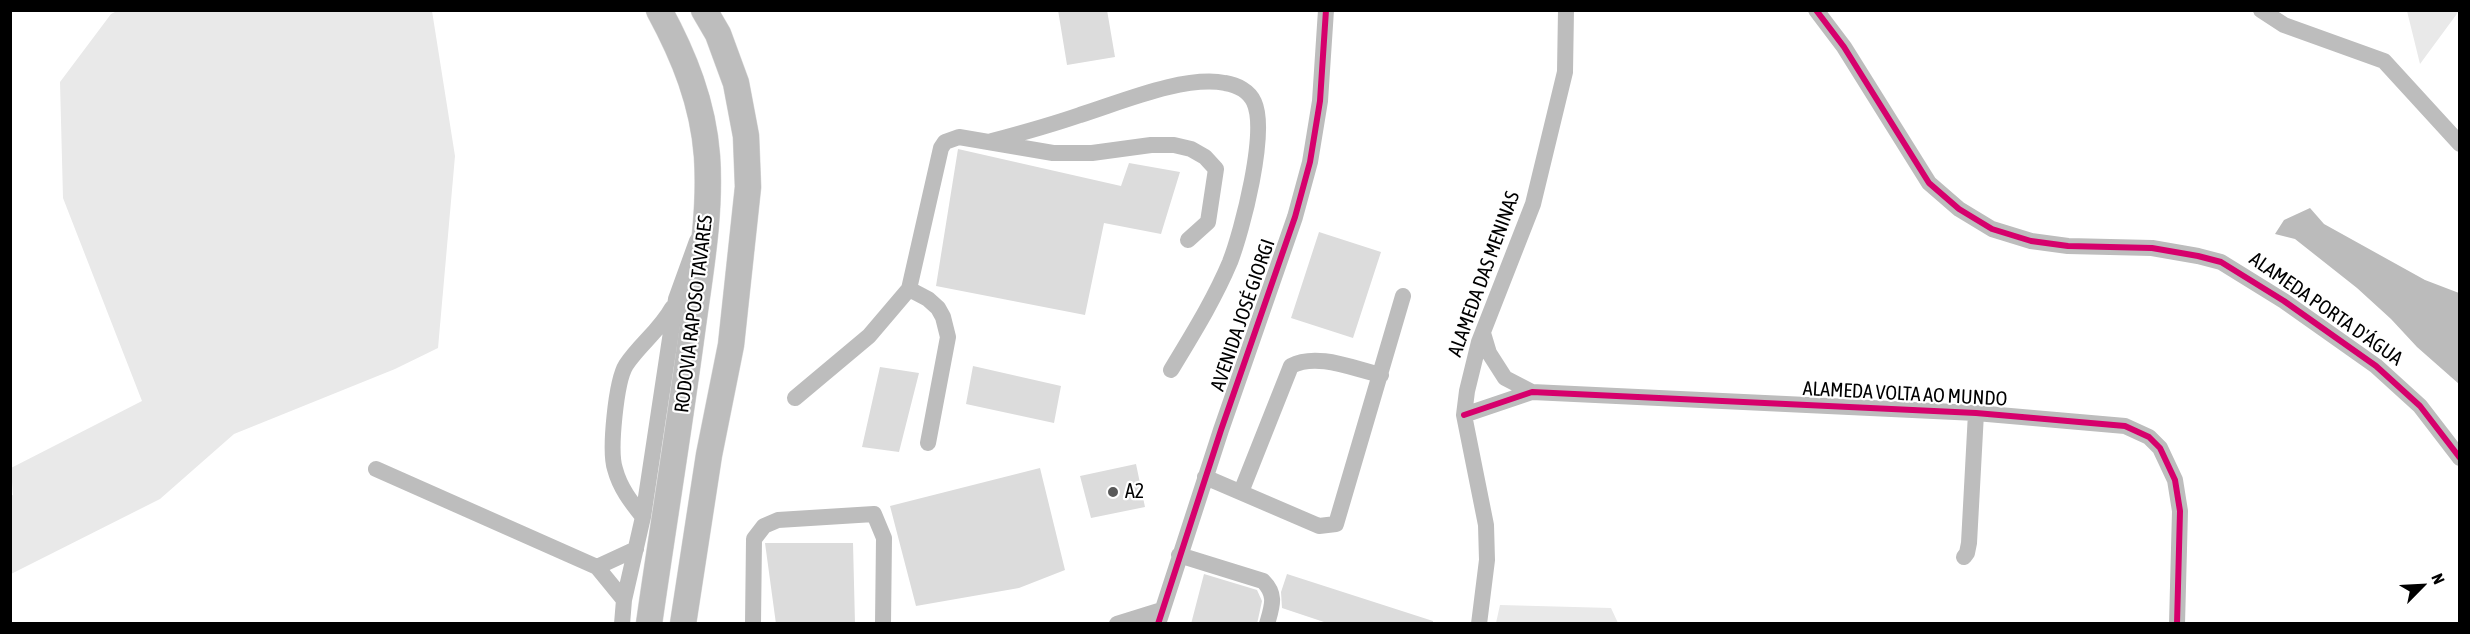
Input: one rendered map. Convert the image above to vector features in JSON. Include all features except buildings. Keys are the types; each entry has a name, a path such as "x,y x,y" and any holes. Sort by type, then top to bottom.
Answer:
{"highway":[{"name":"RODOVIA RAPOSO TAVARES","path":"649,624 668,506 708,213 707,154 697,96 678,44 659,10"},
{"name":"RODOVIA RAPOSO TAVARES","path":"682,624 709,455 731,345 748,187 746,136 736,83 718,34 704,10"}],"street":[{"name":"AVENIDA JOSÉ GIORGI","path":"1160,617 1205,477 1295,217 1310,162 1320,101 1326,10"},
{"name":"ALAMEDA DAS MENINAS","path":"1479,624 1487,560 1486,525 1464,415 1473,362 1533,204 1549,142 1565,72 1566,10"},
{"name":"ALAMEDA PORTA D'ÁGUA","path":"1816,10 1844,47 1929,183 1959,209 1992,229 2031,241 2068,246 2152,248 2221,262 2284,301 2376,366 2421,406 2460,458"},
{"path":"2261,10 2284,25 2384,61 2460,144"},
{"path":"986,143 1042,128 1174,86 1205,82 1225,83 1245,90 1254,103 1258,126 1257,146 1245,214 1230,262 1206,311 1171,370"},
{"path":"795,398 869,336 909,289 941,148 945,142 959,137 1053,153 1092,153 1174,145 1191,149 1205,157 1216,169 1208,222 1188,240"},
{"path":"643,517 620,485 614,467 612,453 619,380 625,366 662,323 676,299 708,213"},
{"path":"909,289 928,298 938,308 948,337 928,443"},
{"path":"1205,477 1319,526 1336,524 1403,296"},
{"path":"622,624 624,600 643,517 676,299"},
{"name":"ALAMEDA VOLTA AO MUNDO","path":"1483,333 1489,353 1505,378 1532,392"},
{"path":"1240,492 1291,366 1302,360 1315,360 1381,375"},
{"name":"ALAMEDA VOLTA AO MUNDO","path":"1464,415 1532,392 1976,413 2125,426 2149,437 2160,448 2175,480 2180,511 2177,624"},
{"path":"1964,557 1969,543 1976,413"},
{"path":"375,469 597,567 624,600"},
{"path":"753,624 754,539 764,526 778,520 874,514 884,538 883,624"},
{"path":"597,567 636,549"},
{"path":"1179,555 1263,582 1270,588 1274,599 1267,624"},
{"path":"1117,624 1160,617"}],"shaded area":[{"path":"117,11 432,11 455,156 438,348 395,369 234,434 160,499 11,574 10,496 13,495 11,468 142,401 63,198 60,82 111,14"},
{"path":"2407,11 2459,11 2420,64"},
{"path":"2310,208 2324,224 2425,280 2459,293 2459,384 2417,347 2357,288 2295,239 2275,234 2284,220"},
{"path":"1500,605 1611,608 1618,623 1496,623"}],"cycle path":[{"path":"1158,624 1221,430 1295,217 1310,162 1320,101 1326,10"},
{"path":"1816,10 1844,47 1929,183 1959,209 1992,229 2031,241 2068,246 2152,248 2221,262 2284,301 2376,366 2420,406 2460,458"},
{"path":"1464,415 1532,392 1976,413 2125,426 2149,437 2160,448 2175,480 2180,511 2177,624"}],"place":[{"name":"A2","path":"1113,492"}]}
